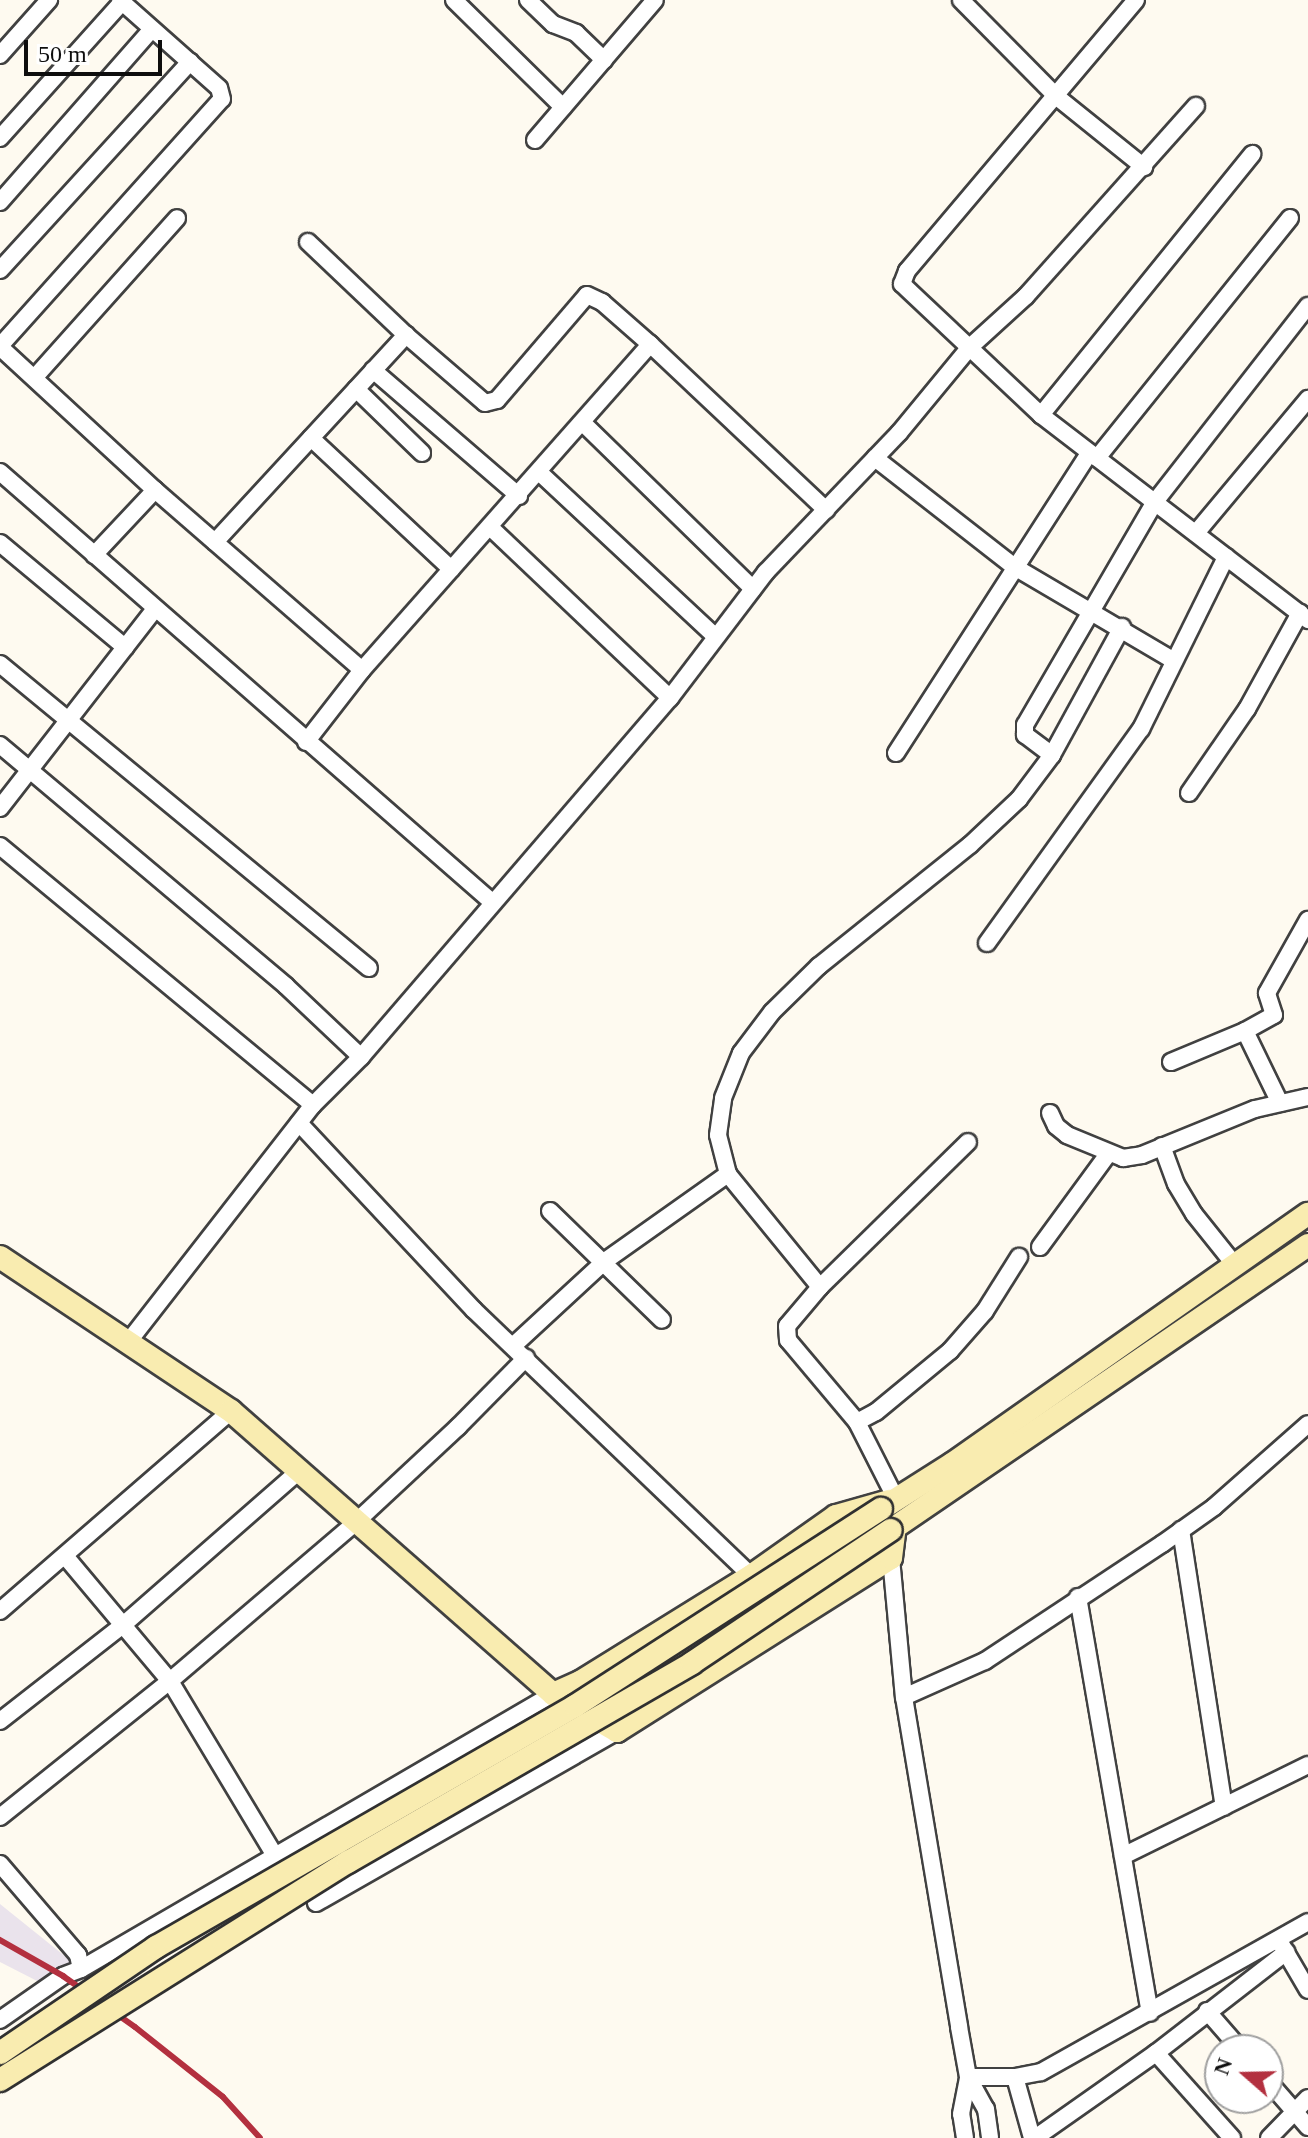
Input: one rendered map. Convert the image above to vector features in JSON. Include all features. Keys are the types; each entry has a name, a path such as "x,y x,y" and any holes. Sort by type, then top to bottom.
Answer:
{"main road":[{"path":"0,2053 156,1947 575,1706 952,1464 1308,1214"},
{"path":"0,2080 348,1862 692,1663 1308,1245"},
{"path":"0,1257 231,1411 553,1694 617,1731 891,1558 893,1529"},
{"path":"553,1694 580,1682 751,1576 836,1516 888,1504"}],"street":[{"path":"0,55 49,0"},
{"path":"454,0 563,107"},
{"path":"528,0 553,24 576,33 604,60"},
{"path":"961,0 1057,97 1144,167"},
{"path":"1136,0 903,277 905,290 1041,415 1304,616 1247,709 1189,793"},
{"path":"0,138 121,1 219,88 222,99 0,346 155,490 362,670"},
{"path":"535,140 649,2"},
{"path":"0,202 152,29"},
{"path":"0,270 190,62"},
{"path":"129,1341 313,1105 361,1057 670,698 753,589 875,458 970,347 1026,296 1196,106"},
{"path":"1041,415 1252,154"},
{"path":"35,377 177,218"},
{"path":"896,753 1013,566 1093,456 1290,218"},
{"path":"308,242 406,335 485,403 497,400 587,295 602,302 826,510"},
{"path":"1052,755 1025,735 1025,725 1154,503 1308,306"},
{"path":"215,542 406,335"},
{"path":"306,742 362,670 584,424 650,344"},
{"path":"373,370 519,496"},
{"path":"356,389 422,453"},
{"path":"1196,533 1308,399"},
{"path":"584,424 753,589"},
{"path":"311,438 451,569"},
{"path":"875,458 1013,566 1122,627 1174,661"},
{"path":"0,472 492,902"},
{"path":"540,473 715,636"},
{"path":"94,555 155,490"},
{"path":"490,527 670,698"},
{"path":"0,543 125,647"},
{"path":"987,943 1141,729 1226,557"},
{"path":"0,808 72,720 155,609"},
{"path":"820,1287 728,1174 718,1135 723,1098 741,1053 772,1012 819,966 970,845 1019,799 1052,755 1122,627"},
{"path":"0,664 72,720 369,968"},
{"path":"0,745 286,986 361,1057"},
{"path":"0,846 313,1105"},
{"path":"1171,1062 1245,1031 1274,1015 1267,993 1308,920"},
{"path":"1245,1031 1280,1103"},
{"path":"1050,1113 1056,1126 1067,1135 1123,1158 1162,1146 1220,1121 1308,1097"},
{"path":"299,1123 474,1310 751,1576"},
{"path":"888,1504 857,1422 785,1333 792,1319 820,1287 968,1142"},
{"path":"1162,1146 1176,1184 1194,1214 1234,1264"},
{"path":"1040,1247 1108,1154"},
{"path":"0,1817 170,1681 355,1523 458,1427 520,1352 605,1261 728,1174"},
{"path":"550,1211 605,1261 662,1320"},
{"path":"857,1422 888,1404 950,1351 985,1311 1019,1257"},
{"path":"0,1611 231,1411"},
{"path":"904,1697 985,1661 1181,1530 1226,1497 1308,1424"},
{"path":"0,1721 123,1625 298,1472"},
{"path":"1181,1530 1224,1807"},
{"path":"65,1556 170,1681 275,1856"},
{"path":"891,1558 904,1697 968,2077 986,2109 990,2138"},
{"path":"1078,1597 1150,2013"},
{"path":"0,2020 63,1976 81,1969 553,1694"},
{"path":"316,1903 617,1731"},
{"path":"1123,1856 1308,1765"},
{"path":"0,1864 78,1955 81,1969"},
{"path":"1015,2077 1034,2138 1156,2053 1308,1922"},
{"path":"968,2077 1015,2077 1041,2072 1282,1946"},
{"path":"1282,1946 1308,1990"},
{"path":"1207,2011 1227,2034"},
{"path":"1156,2053 1232,2138"},
{"path":"965,2138 961,2114 968,2077"},
{"path":"1269,2138 1308,2098"},
{"path":"1284,2099 1308,2127"}],"shaded area":[{"path":"0,1904 71,1961 45,1985 0,1962"}],"railway":[{"path":"0,1940 63,1976 135,2027 223,2097 260,2138"}]}
